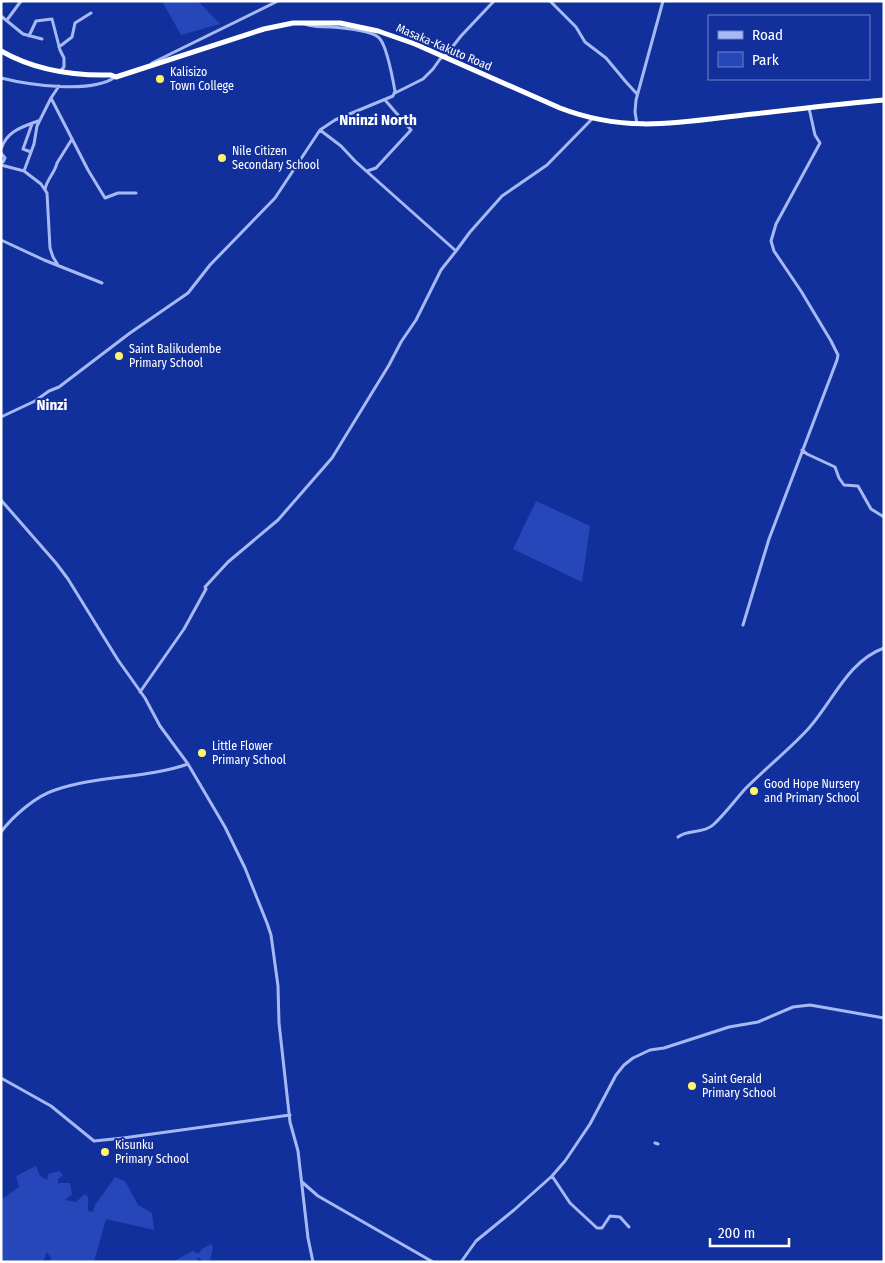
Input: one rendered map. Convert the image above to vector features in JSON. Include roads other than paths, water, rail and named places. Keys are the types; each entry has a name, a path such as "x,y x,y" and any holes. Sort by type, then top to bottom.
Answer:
{"highway":[{"name":"Masaka-Kakuto Road","path":"1,50 39,67 58,72 116,77 244,34 279,25 340,23 393,36 545,102 592,119 637,125 675,123 884,100"}],"street":[{"path":"7,20 21,1"},
{"path":"138,70 278,1"},
{"path":"1,417 60,387 130,333 188,293 213,261 275,198 320,130 335,120 385,100 422,79 494,1"},
{"path":"550,1 576,27 585,42 606,58 638,94"},
{"path":"637,125 635,108 663,1"},
{"path":"59,47 72,37 75,23 91,13"},
{"path":"1,16 23,34 42,39"},
{"path":"29,36 36,21 52,19 59,47 64,58 64,68 58,72"},
{"path":"302,23 310,26 360,31 377,36 382,42 394,94"},
{"path":"1,78 35,85 59,86 108,82 116,77"},
{"path":"24,171 39,121 59,86"},
{"path":"51,98 104,197 118,193 136,193"},
{"path":"366,171 376,168 411,130 385,100"},
{"path":"743,625 761,561 832,376 838,355 830,338 774,251 771,241 776,224 820,143 809,108"},
{"path":"140,692 184,629 201,600 205,588 215,575 278,520 332,458 389,366 403,338 416,320 440,270 502,196 547,165 592,119"},
{"path":"39,121 16,130 4,140 1,151 5,158 1,164 24,171 41,184 45,191 47,195 50,248 58,266"},
{"path":"31,152 23,149 32,124"},
{"path":"320,130 456,251"},
{"path":"45,191 62,153 72,139"},
{"path":"1,240 58,266 102,283"},
{"path":"802,450 836,466 842,483 846,486 858,486 871,509 884,517"},
{"path":"1,500 56,563 160,726 188,764 225,827 244,868 271,935 290,1122 298,1151 308,1243 312,1262"},
{"path":"678,837 685,832 708,829 714,824 745,790 810,727 848,674 874,653 884,648"},
{"path":"1,832 16,815 53,790 188,764"},
{"path":"461,1262 476,1241 514,1210 565,1162 583,1136 616,1075 624,1065 638,1055 729,1027 758,1022 793,1007 810,1005 884,1018"},
{"path":"1,1078 51,1106 94,1141 290,1114"},
{"path":"552,1176 570,1203 597,1228 602,1228 610,1216 620,1217 628,1228"},
{"path":"302,1181 318,1196 433,1262"}],"place":[{"name":"Kalisizo Town College","path":"160,79"},
{"name":"Nile Citizen Secondary School","path":"222,158"},
{"name":"Saint Balikudembe Primary School","path":"119,356"},
{"name":"Little Flower Primary School","path":"202,753"},
{"name":"Good Hope Nursery and Primary School","path":"754,791"},
{"name":"Saint Gerald Primary School","path":"692,1086"},
{"name":"Kisunku Primary School","path":"105,1152"}],"district":[{"name":"Nninzi North","path":"378,120"},
{"name":"Ninzi","path":"52,405"}]}
